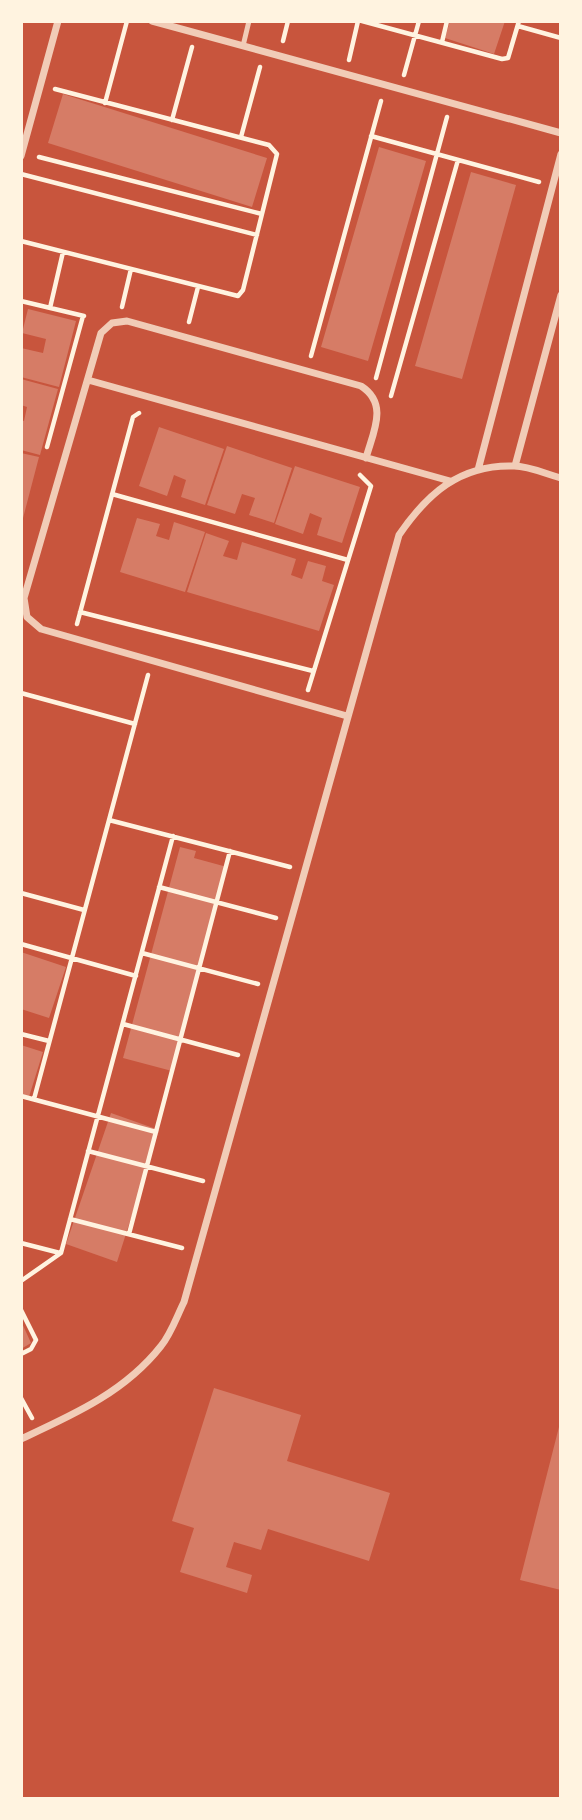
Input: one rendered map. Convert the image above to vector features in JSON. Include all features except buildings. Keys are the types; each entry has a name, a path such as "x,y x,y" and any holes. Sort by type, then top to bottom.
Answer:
{"street":[{"path":"22,154 58,21"},
{"path":"152,21 561,133"},
{"path":"478,470 561,153"},
{"path":"515,466 561,295"},
{"path":"347,716 304,701 41,629 27,617 24,598 101,333 115,322 127,321 361,386 372,393 379,410 366,458"},
{"path":"88,380 450,481"},
{"path":"21,1439 88,1408 129,1380 163,1344 184,1302 200,1253 399,535 420,504 450,481 478,470 515,466 561,478"}],"lane":[{"path":"243,46 249,21"}],"path":[{"path":"105,103 127,21"},
{"path":"345,74 360,21 508,58 519,24 561,37"},
{"path":"400,89 419,21"},
{"path":"442,43 447,21"},
{"path":"172,120 196,33"},
{"path":"241,137 264,51"},
{"path":"307,370 385,85"},
{"path":"21,241 238,296 243,290 276,154 269,145 40,86"},
{"path":"372,393 451,103"},
{"path":"371,136 552,186"},
{"path":"22,154 262,214"},
{"path":"379,410 395,389 458,160"},
{"path":"21,174 257,235"},
{"path":"50,308 63,252"},
{"path":"21,301 115,322 131,270"},
{"path":"186,337 198,287"},
{"path":"47,449 83,316"},
{"path":"73,638 133,417 141,413"},
{"path":"304,701 371,486 356,472"},
{"path":"112,495 348,559"},
{"path":"80,612 313,671"},
{"path":"34,1099 152,660"},
{"path":"21,693 135,724"},
{"path":"109,820 304,871"},
{"path":"21,1281 61,1253 173,836"},
{"path":"129,1234 230,851"},
{"path":"159,887 290,921"},
{"path":"21,893 84,910"},
{"path":"21,944 136,976"},
{"path":"142,953 273,987"},
{"path":"123,1024 253,1058"},
{"path":"21,1034 49,1041"},
{"path":"21,1096 156,1132"},
{"path":"88,1151 218,1185"},
{"path":"70,1219 200,1253"},
{"path":"21,1243 61,1253"},
{"path":"21,1310 36,1340 35,1345 21,1354"}]}
